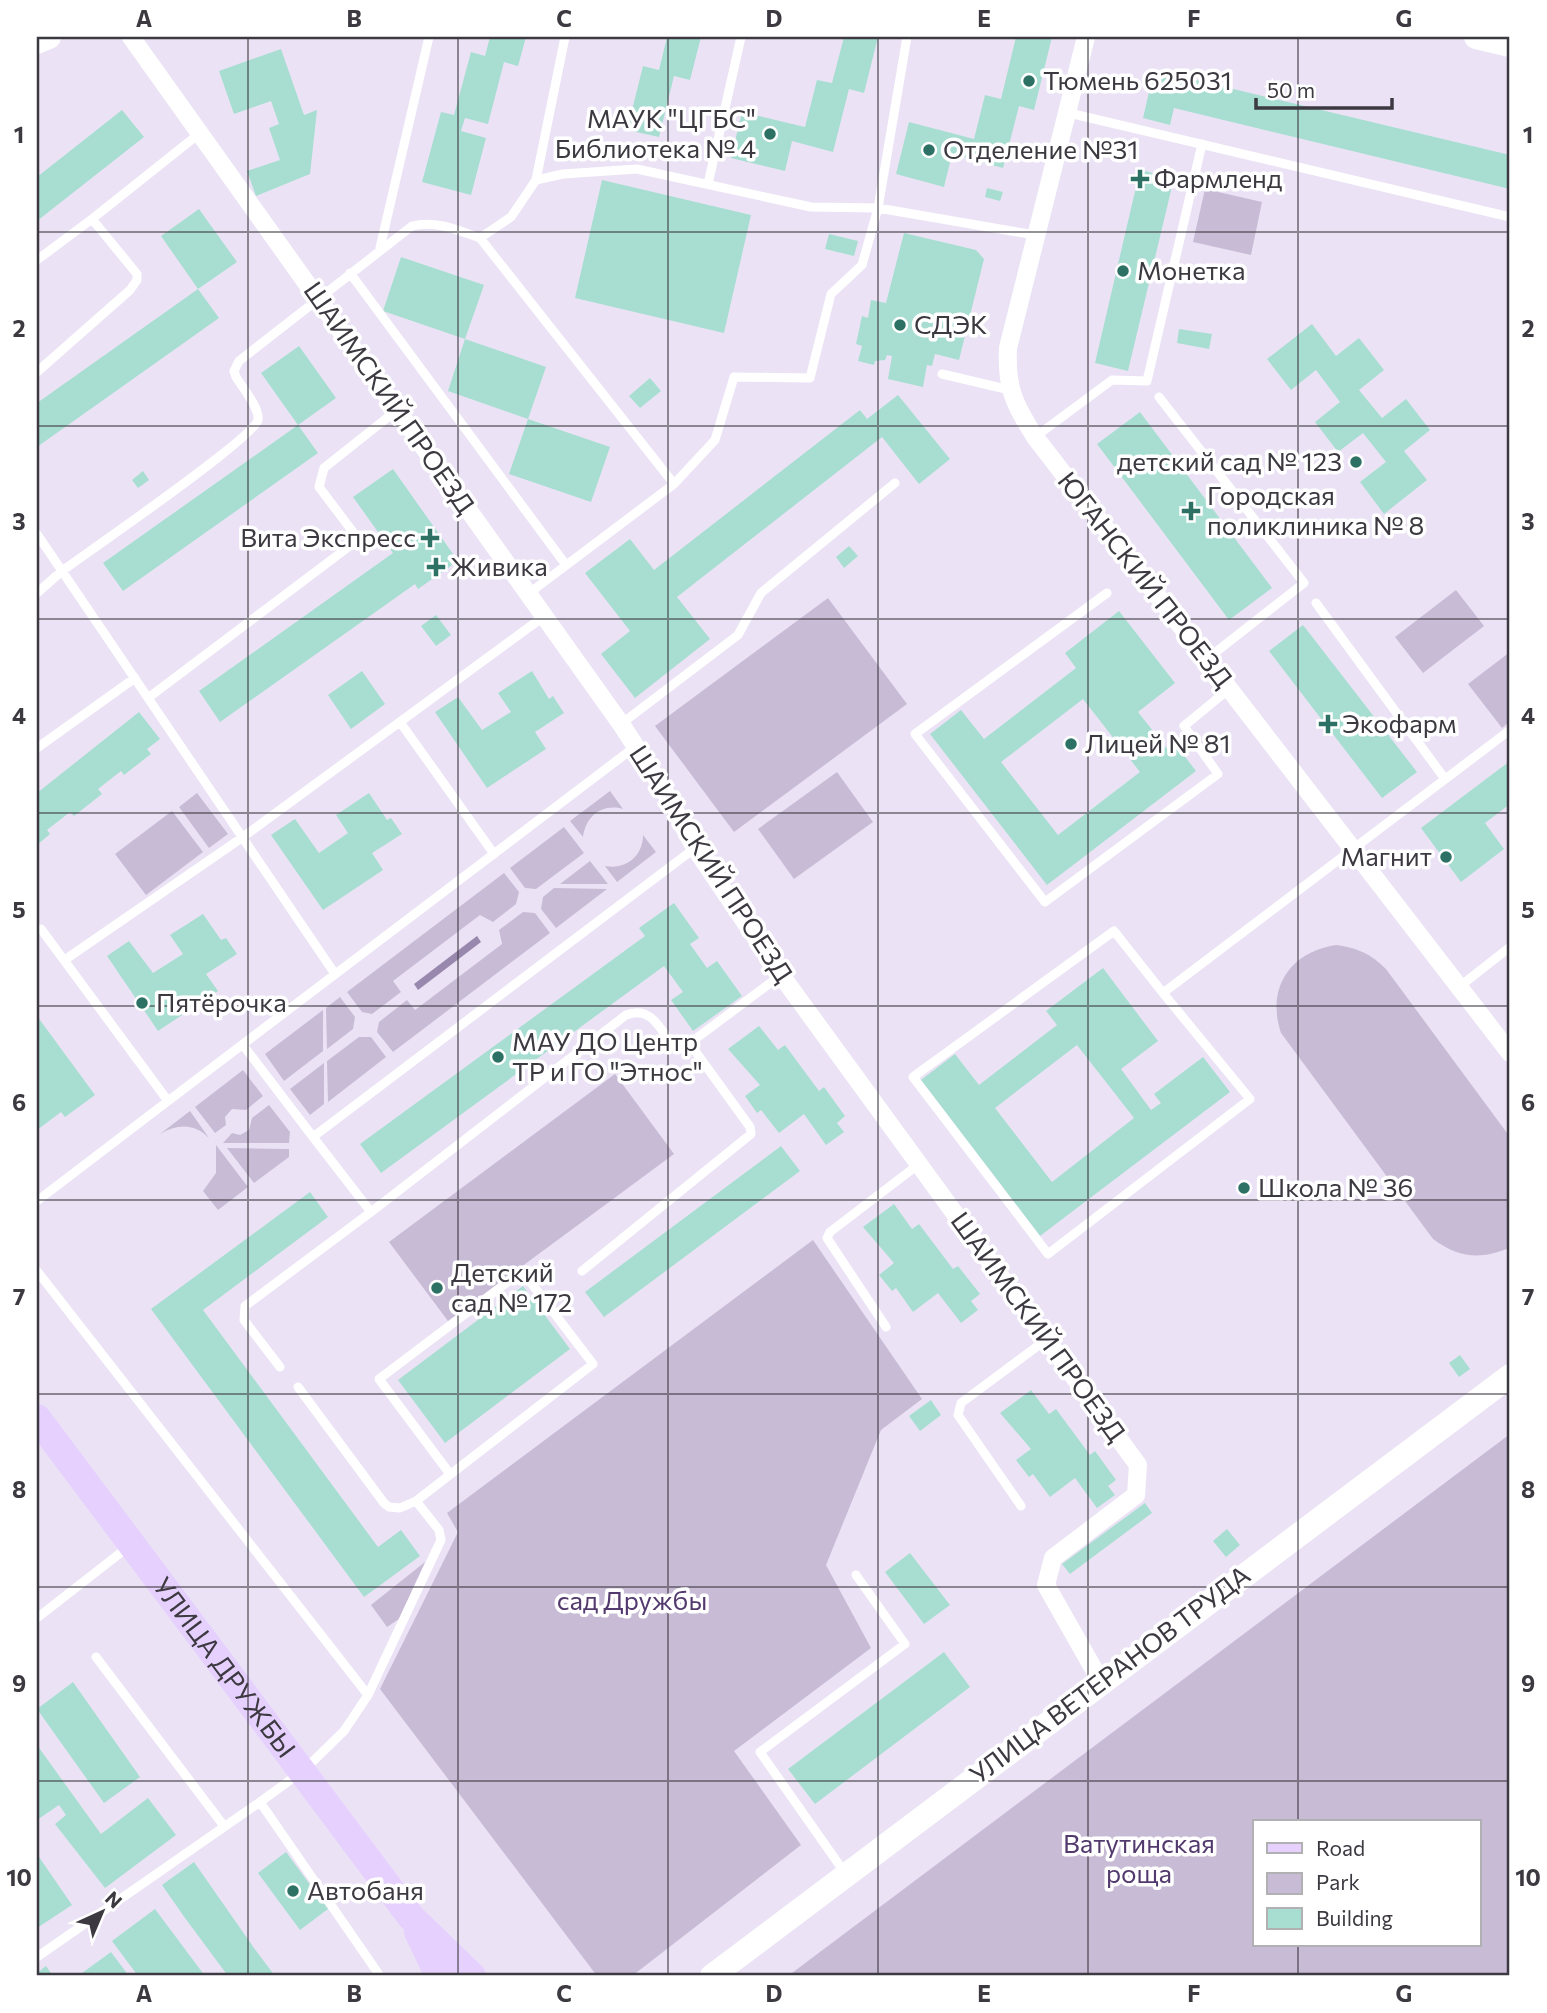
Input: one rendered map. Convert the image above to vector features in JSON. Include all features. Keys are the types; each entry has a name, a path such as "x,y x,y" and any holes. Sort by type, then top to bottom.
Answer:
{"main road":[{"path":"37,42 49,37"},
{"path":"1476,37 1510,45"},
{"name":"УЛИЦА ВЕТЕРАНОВ ТРУДА","path":"712,1976 1510,1376"},
{"name":"УЛИЦА ДРУЖБЫ","path":"37,1418 304,1770 411,1917 472,1976"},
{"name":"УЛИЦА ДРУЖБЫ","path":"411,1917 439,1976"}],"street":[{"name":"ШАИМСКИЙ ПРОЕЗД","path":"131,37 621,724 664,790 695,848 781,975 1138,1465 1136,1495 1053,1558 1046,1585 1101,1682"},
{"name":"ЮГАНСКИЙ ПРОЕЗД","path":"1086,37 1008,348 1007,380 1017,409 1035,436 1510,1053"}],"lane":[{"path":"380,248 429,37"},
{"path":"480,238 511,217 536,180 565,37"},
{"path":"708,184 741,37"},
{"path":"528,594 674,484 715,440 734,377 810,378 831,294 862,265 878,208 907,37"},
{"path":"1069,113 1510,216"},
{"path":"37,260 201,133"},
{"path":"1035,436 1112,380 1147,381 1202,144"},
{"path":"536,180 563,173 637,169 811,207 878,208 1035,235"},
{"path":"37,372 130,290 137,280 137,274 92,219"},
{"path":"37,593 62,571 223,454 253,427 258,420 257,412 236,377 236,366 380,248 412,226 425,223 480,238 674,484"},
{"path":"350,273 566,565"},
{"path":"942,374 1010,390"},
{"path":"1159,397 1304,583 1207,659"},
{"path":"148,698 347,548 352,541 353,532 319,487 320,479 324,468 397,410"},
{"path":"621,724 738,635 761,593 895,483"},
{"path":"37,534 335,974"},
{"path":"1107,593 915,734 1045,902 1218,774 1184,726 1229,689"},
{"path":"1315,603 1445,779"},
{"path":"66,959 243,837 543,617"},
{"path":"37,748 135,678"},
{"path":"400,722 494,854"},
{"path":"1163,993 1510,730"},
{"path":"37,1201 636,746"},
{"path":"313,1137 695,848"},
{"path":"37,929 41,929 66,959 168,1101"},
{"path":"1114,931 1163,993 1250,1098 1048,1254 913,1077 1114,931"},
{"path":"1459,987 1510,947"},
{"path":"281,1367 244,1320 245,1306 626,1015 638,1010 649,1013 674,1047 682,1049 781,975"},
{"path":"582,1271 751,1134 750,1127 690,1044"},
{"path":"243,1045 371,1212"},
{"path":"886,1327 827,1238 830,1232 919,1164"},
{"path":"37,1271 368,1695"},
{"path":"298,1387 384,1503 389,1507 400,1507 416,1501 593,1364 522,1271 379,1379 450,1474"},
{"path":"1021,1506 958,1415 958,1410 961,1403 1048,1338"},
{"path":"37,1957 304,1770 344,1731 368,1695 441,1540 439,1530 416,1501"},
{"path":"37,1618 132,1544"},
{"path":"846,1875 760,1752 905,1644 856,1575"},
{"path":"96,1657 224,1826"},
{"path":"260,1802 380,1976"}],"green space":[{"path":"1205,189 1262,202 1251,255 1193,242"},
{"path":"1456,590 1484,626 1423,673 1395,637"},
{"path":"828,598 907,704 734,832 655,726"},
{"path":"1510,652 1510,721 1502,728 1468,684"},
{"path":"837,772 873,822 794,879 758,829"},
{"path":"610,791 623,809 608,808 596,813 591,817 583,837 570,821"},
{"path":"197,793 228,834 209,848 179,807"},
{"path":"172,811 203,852 146,895 115,854"},
{"path":"564,827 584,853 536,889 525,888 510,868"},
{"path":"643,835 656,852 617,882 605,866 620,866 632,860 640,849"},
{"path":"590,861 608,884 560,884"},
{"path":"504,873 519,892 516,904 493,922 480,915 393,981 401,992 372,1014 362,1012 347,992"},
{"path":"554,888 607,889 556,928 541,909 543,897"},
{"path":"523,912 535,913 550,933 393,1052 377,1032 379,1022 407,1000 415,1010 502,944 499,930"},
{"path":"1336,945 1364,952 1386,969 1510,1137 1509,1248 1489,1254 1470,1255 1452,1250 1433,1239 1281,1033 1277,1001 1286,975 1294,964 1306,955"},
{"path":"340,997 355,1017 353,1029 327,1049 326,1008"},
{"path":"323,1010 323,1051 284,1081 265,1054"},
{"path":"359,1037 371,1037 386,1057 328,1102 327,1061"},
{"path":"324,1063 324,1104 310,1115 290,1089"},
{"path":"243,1070 263,1096 246,1110 232,1109 225,1117 226,1125 215,1133 195,1107"},
{"path":"615,1074 674,1154 448,1321 389,1242"},
{"path":"269,1105 290,1132 289,1143 223,1143 232,1133 240,1135 249,1130 252,1118"},
{"path":"190,1111 209,1138 197,1130 185,1127 173,1128 160,1134"},
{"path":"216,1145 248,1187 218,1210 203,1191 216,1173"},
{"path":"227,1148 289,1149 289,1157 254,1183"},
{"name":"сад Дружбы","path":"813,1240 922,1399 881,1430 826,1565 871,1648 734,1751 801,1845 632,1976 597,1976 380,1689 458,1532 447,1513"},
{"name":"Ватутинская роща","path":"1510,1434 1510,1976 788,1976"},
{"path":"425,1562 399,1619 387,1627 371,1605"}],"shaded area":[{"path":"477,936 481,942 418,990 414,984"}],"building":[{"path":"490,37 526,37 518,66 504,62 488,124 465,118 461,131 486,138 471,195 422,182 441,112 454,115 471,52 485,56"},
{"path":"667,37 701,37 690,80 674,76 659,137 627,130 643,66 659,70"},
{"path":"844,37 878,37 864,93 849,89 833,152 792,141 785,171 731,158 742,112 805,127 817,80 832,83"},
{"path":"1016,37 1052,37 1034,110 1019,106 1003,168 952,154 944,187 896,174 909,122 974,139 985,95 1001,99"},
{"path":"281,49 304,115 317,110 310,174 256,196 247,171 280,160 269,128 279,124 271,101 234,114 219,71"},
{"path":"1154,70 1510,155 1510,189 1174,108 1170,125 1143,118"},
{"path":"122,110 144,137 37,221 37,177"},
{"path":"1140,170 1174,178 1128,371 1095,363"},
{"path":"602,180 751,215 724,333 575,298"},
{"path":"987,188 1003,192 1000,201 985,197"},
{"path":"199,209 237,262 198,289 161,236"},
{"path":"904,233 976,250 984,259 959,360 935,354 932,366 927,365 923,387 888,379 892,356 887,355 885,360 875,361 874,365 858,361 862,346 856,344 862,316 868,318 871,300 886,303"},
{"path":"829,234 858,241 854,256 825,249"},
{"path":"401,257 484,285 465,339 383,311"},
{"path":"198,289 219,318 37,447 37,403"},
{"path":"1312,324 1336,356 1359,338 1384,370 1359,390 1382,418 1406,399 1430,430 1404,451 1427,480 1384,514 1360,482 1386,462 1363,433 1338,452 1315,422 1340,402 1316,370 1291,390 1267,359"},
{"path":"1179,329 1212,334 1209,349 1177,343"},
{"path":"465,339 546,367 528,419 448,391"},
{"path":"299,346 336,398 298,425 261,373"},
{"path":"650,378 661,391 640,408 629,396"},
{"path":"898,395 950,459 919,484 882,437 677,597 710,639 635,698 601,654 630,631 585,573 630,539 654,570 860,410 867,419"},
{"name":"Городская поликлиника № 8","path":"1140,412 1272,588 1229,620 1097,444"},
{"path":"528,419 610,447 591,502 509,474"},
{"path":"298,425 318,453 123,591 103,563"},
{"path":"393,469 458,561 418,589 415,584 220,722 199,691 393,553 353,497"},
{"path":"143,471 149,480 138,488 132,480"},
{"path":"849,546 858,556 844,568 836,557"},
{"path":"1119,611 1175,683 1138,712 1168,750 1176,745 1196,771 1047,885 930,734 961,710 984,739 1076,668 1065,653","holes":["1083,699 1140,772 1058,835 1001,762"]},
{"path":"436,615 451,635 436,646 421,626"},
{"path":"1303,625 1417,772 1382,798 1269,651"},
{"path":"362,671 385,704 351,729 328,695"},
{"path":"532,671 549,699 553,696 564,713 535,732 546,749 487,788 435,712 458,697 482,730 511,712 498,693"},
{"path":"139,712 160,739 147,749 151,754 124,775 121,771 98,789 102,794 74,816 70,812 47,830 50,834 37,845 37,793"},
{"path":"1510,761 1510,804 1485,823 1504,849 1461,882 1421,828"},
{"path":"369,793 387,820 391,818 402,834 372,853 383,870 323,910 271,835 295,819 319,853 348,833 336,815"},
{"path":"674,903 699,938 690,944 707,968 717,961 742,996 693,1031 671,1000 683,992 664,966 381,1173 360,1144 645,936 639,928"},
{"path":"203,914 221,940 226,938 237,954 206,974 218,991 158,1031 107,956 129,941 153,973 183,954 170,935"},
{"path":"1103,968 1158,1041 1121,1069 1151,1110 1161,1103 1154,1094 1203,1057 1230,1092 1040,1236 921,1080 955,1054 979,1085 1057,1025 1046,1011","holes":["1077,1045 1134,1118 1052,1182 995,1108"]},
{"path":"37,1016 95,1095 65,1117 61,1112 37,1130"},
{"path":"759,1026 778,1050 785,1045 819,1091 824,1087 845,1116 837,1123 844,1132 826,1145 804,1114 779,1133 761,1110 757,1113 745,1096 760,1085 728,1049"},
{"path":"781,1146 800,1171 604,1317 585,1292"},
{"path":"310,1192 328,1217 203,1310 378,1547 401,1530 420,1556 364,1597 151,1309"},
{"path":"894,1204 912,1229 919,1224 953,1269 958,1266 980,1294 971,1301 978,1310 961,1323 938,1293 913,1312 896,1288 892,1291 879,1275 894,1263 863,1227"},
{"path":"523,1286 570,1349 445,1443 398,1380"},
{"path":"1460,1355 1470,1369 1459,1377 1449,1363"},
{"path":"1031,1390 1049,1414 1056,1409 1090,1455 1095,1451 1116,1480 1108,1486 1115,1495 1097,1508 1075,1478 1050,1497 1033,1474 1029,1477 1016,1460 1031,1449 1000,1413"},
{"path":"931,1400 941,1415 920,1431 909,1416"},
{"path":"1145,1503 1152,1513 1070,1574 1062,1564"},
{"path":"1227,1529 1240,1545 1226,1557 1213,1541"},
{"path":"910,1553 950,1605 924,1624 885,1572"},
{"path":"944,1652 970,1687 815,1804 788,1769"},
{"path":"73,1682 140,1777 104,1803 37,1709"},
{"path":"37,1745 101,1834 148,1798 176,1835 105,1888 55,1824 66,1815 59,1805 37,1820"},
{"name":"Автобаня","path":"286,1852 328,1909 300,1930 258,1873"},
{"path":"37,1854 72,1905 37,1928"},
{"path":"194,1862 275,1976 228,1976 185,1918 162,1885"},
{"path":"155,1909 205,1976 138,1976 112,1941"},
{"path":"111,1952 129,1976 78,1976"},
{"path":"46,1966 53,1976 37,1976 37,1973"}],"place":[{"name":"Тюмень 625031","path":"1029,81"},
{"name":"МАУК \"ЦГБС\" Библиотека № 4","path":"770,134"},
{"name":"Отделение №31","path":"929,150"},
{"name":"Фармленд","path":"1140,179"},
{"name":"Монетка","path":"1123,271"},
{"name":"СДЭК","path":"900,325"},
{"name":"детский сад № 123","path":"1356,462"},
{"name":"Городская поликлиника № 8","path":"1191,511"},
{"name":"Вита Экспресс","path":"430,538"},
{"name":"Живика","path":"436,567"},
{"name":"Экофарм","path":"1328,724"},
{"name":"Лицей № 81","path":"1071,744"},
{"name":"Магнит","path":"1446,857"},
{"name":"Пятёрочка","path":"142,1003"},
{"name":"МАУ ДО Центр ТР и ГО \"Этнос\"","path":"498,1057"},
{"name":"Школа № 36","path":"1244,1188"},
{"name":"Детский сад № 172","path":"437,1288"},
{"name":"Автобаня","path":"293,1891"}]}
